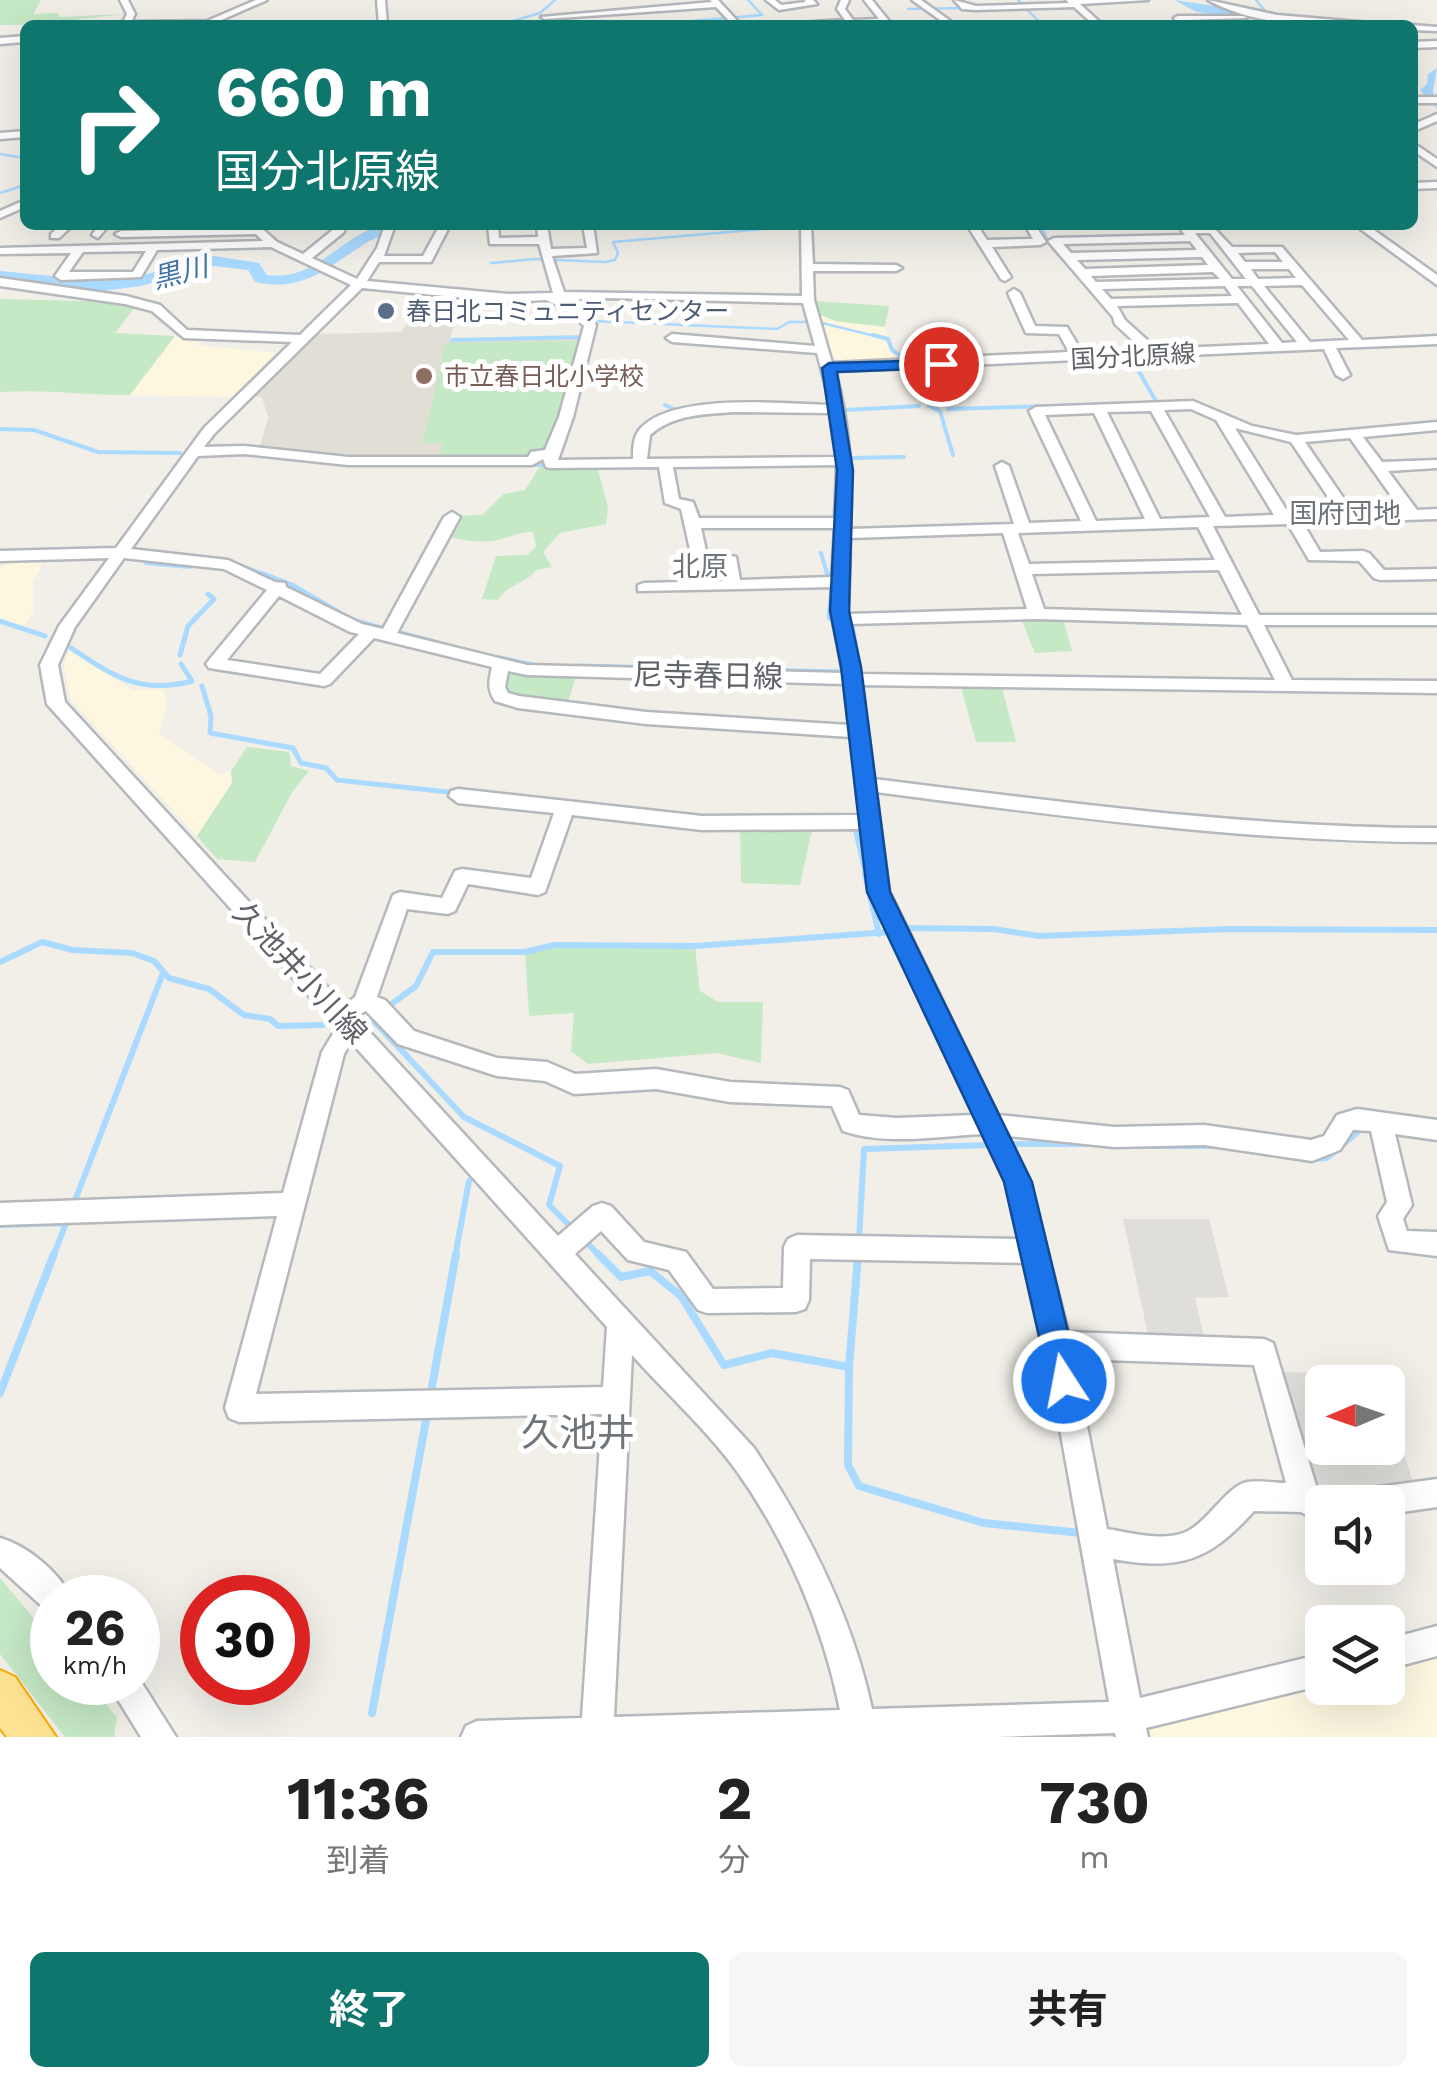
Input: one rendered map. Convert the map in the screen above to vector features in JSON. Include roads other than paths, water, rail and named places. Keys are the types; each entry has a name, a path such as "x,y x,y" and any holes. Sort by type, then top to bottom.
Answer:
{"highway":[{"path":"0,1692 34,1737"}],"street":[{"path":"214,20 262,0"},
{"path":"770,0 779,8 813,4 808,0"},
{"path":"868,0 885,20"},
{"path":"916,0 926,7"},
{"path":"958,0 975,7 1144,0"},
{"path":"1212,0 1232,9 1305,20"},
{"path":"1252,0 1260,12"},
{"path":"545,17 716,2 732,20"},
{"path":"1073,2 1093,20"},
{"path":"630,11 637,20"},
{"path":"1179,20 1264,20"},
{"path":"55,236 62,230"},
{"path":"2,243 101,230 164,230"},
{"path":"258,230 273,244 359,284 464,296 644,294 808,300"},
{"path":"306,258 340,230"},
{"name":"久池井小川線","path":"391,230 359,284 246,391 192,452 54,648 49,679 56,704 344,1022 573,1240 620,1320 704,1411 768,1493 823,1602 861,1731"},
{"path":"377,259 427,260 442,230"},
{"path":"494,230 494,242 594,251 589,230"},
{"path":"543,230 553,297 590,326 566,416 550,454 551,464 640,462 666,466 844,460"},
{"path":"806,230 808,300 839,409 844,460 841,528 832,582 844,619 879,892 1018,1182 1058,1345 1130,1727"},
{"path":"975,230 1006,277"},
{"path":"982,244 1040,242 1033,230"},
{"path":"1156,354 1118,321 1084,273 1054,241 1146,240 1213,230 1307,348"},
{"path":"1367,230 1433,275"},
{"path":"91,285 135,231"},
{"path":"1188,231 1280,349"},
{"path":"19,251 29,237"},
{"path":"1146,240 1166,269"},
{"path":"2,243 19,251 273,244"},
{"path":"0,282 91,285 136,275 153,248"},
{"path":"79,249 61,276 156,308 184,334 303,339"},
{"path":"1229,250 1278,249 1360,345"},
{"path":"1066,256 1206,253"},
{"path":"1242,266 1292,265"},
{"path":"808,267 896,268"},
{"path":"1084,273 1218,268"},
{"path":"1092,286 1306,281"},
{"path":"1014,292 1030,330 1064,330 1079,358"},
{"path":"1108,303 1241,298"},
{"path":"672,338 821,350"},
{"name":"国分北原線","path":"829,368 1437,340"},
{"path":"1329,346 1344,375"},
{"path":"1091,526 1036,410 1193,405 1248,429 1296,439 1437,426"},
{"path":"1156,406 1212,522 1226,565 1286,685"},
{"path":"1098,407 1156,524"},
{"path":"640,462 642,436 648,427 686,412 839,409"},
{"path":"1220,417 1315,557 1364,556 1380,576 1437,574"},
{"path":"1354,433 1413,515"},
{"path":"1296,439 1349,518"},
{"path":"192,452 244,450 348,461 434,464 532,461 536,455 550,454"},
{"path":"1378,467 1437,464"},
{"path":"666,466 672,503 688,505 699,554 730,560 733,585"},
{"path":"1002,466 1022,569 1037,614"},
{"path":"692,524 1016,528 1437,514"},
{"path":"279,586 215,664 324,680 384,632 452,517"},
{"name":"尼寺春日線","path":"0,556 122,553 228,565 384,632 501,664 560,672 1437,687"},
{"path":"1022,569 1226,565"},
{"path":"644,588 832,582"},
{"path":"844,619 1037,614 1257,623 1437,620"},
{"path":"501,664 496,686 501,697 518,702 646,718 857,731"},
{"path":"864,784 1243,832 1332,837 1437,834"},
{"path":"458,796 564,811 702,823 869,822"},
{"path":"375,1008 400,900 448,906 462,876 538,887 564,811"},
{"path":"375,1008 344,1022 333,1052 239,1408 617,1400"},
{"path":"375,1008 406,1038 497,1067 546,1072 574,1084 656,1080 730,1092 840,1097 850,1124 898,1128 990,1124 1096,1136 1245,1139 1312,1151 1332,1143 1344,1122 1437,1130"},
{"path":"1382,1128 1400,1205 1390,1216 1398,1242 1437,1244"},
{"path":"0,1214 292,1204"},
{"path":"573,1240 602,1214 637,1252 677,1260 707,1301 796,1300 797,1246 1036,1251"},
{"path":"597,1732 620,1320"},
{"path":"1058,1345 1264,1352 1306,1485"},
{"path":"1092,1533 1170,1554 1215,1535 1248,1496 1305,1495"},
{"path":"1405,1499 1435,1497"},
{"path":"0,1552 31,1575"},
{"path":"1405,1650 1437,1642"},
{"path":"477,1737 597,1732 1130,1727 1305,1675"},
{"path":"135,1705 152,1734"}],"waterway":[{"path":"516,20 540,13 555,0"},
{"path":"704,20 762,15 748,0"},
{"path":"1018,0 1022,4"},
{"path":"1179,0 1197,9 1270,17"},
{"path":"1256,0 1266,12 1292,17"},
{"path":"1006,5 1022,4"},
{"path":"1022,4 1037,20"},
{"path":"908,9 965,8"},
{"name":"黒川","path":"1437,72 1432,77 1434,85 1426,90 1437,105"},
{"path":"0,154 20,157"},
{"path":"0,193 20,187"},
{"name":"黒川","path":"0,276 81,285 123,285 214,261 253,266 261,279 281,282 315,272 380,230"},
{"path":"491,263 535,259 605,262 615,260 618,253 613,242 752,230"},
{"path":"1043,230 1049,244 1107,310"},
{"path":"593,321 777,329 789,322 808,322"},
{"path":"822,323 883,338"},
{"path":"873,335 888,339 892,350 909,362"},
{"path":"452,340 583,337 545,338"},
{"path":"1133,361 1157,403"},
{"path":"948,409 1125,404"},
{"path":"665,405 676,410"},
{"path":"846,410 919,406"},
{"path":"929,406 940,411 953,455"},
{"path":"0,429 34,430 98,452 180,453"},
{"path":"851,458 904,457"},
{"path":"388,465 552,465"},
{"path":"821,553 828,576"},
{"path":"229,561 268,576"},
{"path":"146,563 190,567"},
{"path":"261,573 292,585 345,616"},
{"path":"827,573 832,589 829,618 837,621"},
{"path":"180,655 188,626 214,599 208,594"},
{"path":"1058,619 1176,623"},
{"path":"0,621 45,636"},
{"path":"355,621 446,645"},
{"path":"857,623 852,624 859,670"},
{"path":"71,648 100,667 142,684 192,681 181,664"},
{"path":"500,658 533,665"},
{"path":"579,666 842,672"},
{"path":"202,686 211,716 210,733 293,748 301,763 326,768 337,780 457,793"},
{"path":"855,828 866,876"},
{"path":"865,874 879,933"},
{"path":"904,928 994,929 1039,936 1230,929 1437,930"},
{"path":"879,933 888,932"},
{"path":"386,1008 416,986 433,952 525,952 554,945 695,946 879,933"},
{"path":"0,962 42,942 73,950 132,953 154,961 169,978 209,989 244,1015 270,1019 278,1026 323,1025"},
{"path":"74,1203 163,973"},
{"path":"377,1014 372,1019 464,1117 560,1166 549,1205 573,1229"},
{"path":"1314,1159 1327,1158 1360,1130"},
{"path":"1012,1144 1089,1144"},
{"path":"859,1240 864,1149 990,1145"},
{"path":"1115,1146 1214,1146"},
{"path":"455,1257 469,1181"},
{"path":"0,1225 66,1223 53,1257"},
{"path":"584,1240 621,1277 650,1271 681,1296 724,1365 772,1353 849,1367"},
{"path":"0,1393 54,1254"},
{"path":"431,1392 456,1254"},
{"path":"849,1367 858,1256"},
{"path":"849,1367 848,1465 859,1486 984,1523 1081,1533"},
{"path":"372,1713 427,1415"}],"place":[{"name":"春日北コミュニティセンター","path":"386,311"},
{"name":"市立春日北小学校","path":"424,376"}],"district":[{"name":"国府団地","path":"1345,513"},
{"name":"北原","path":"700,566"},
{"name":"久池井","path":"578,1433"}]}
